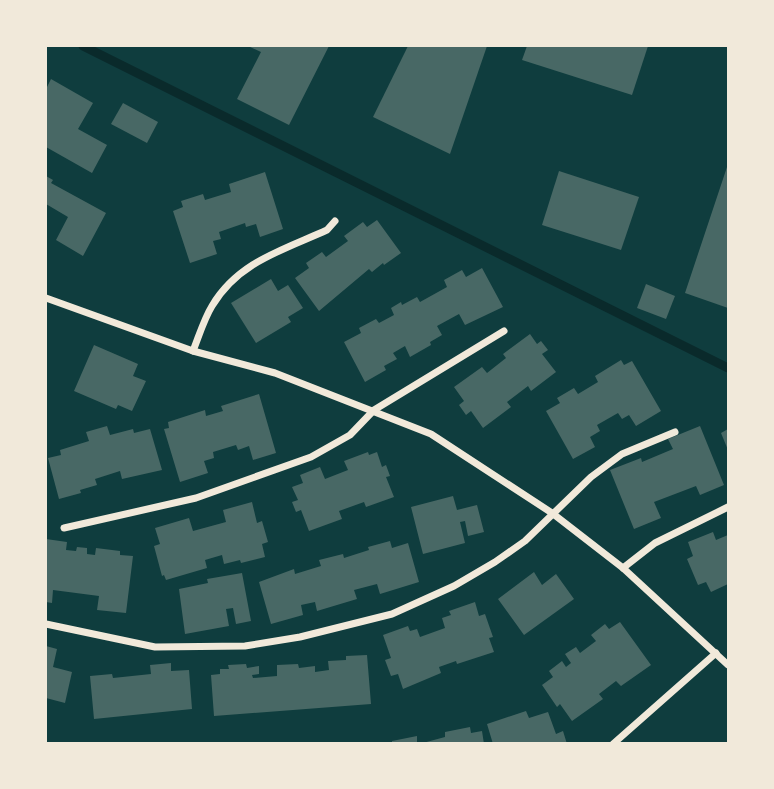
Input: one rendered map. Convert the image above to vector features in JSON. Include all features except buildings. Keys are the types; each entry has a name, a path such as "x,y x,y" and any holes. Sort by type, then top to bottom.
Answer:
{"street":[{"path":"193,351 211,308 238,273 327,230 335,221"},
{"path":"46,298 193,351 275,373 431,434 552,513 623,568 729,665"},
{"path":"64,528 196,498 311,457 350,435 374,410 504,331"},
{"path":"46,624 155,647 246,646 300,638 392,614 454,586 495,562 525,541 591,477 622,454 675,432"},
{"path":"623,568 654,543 729,507"},
{"path":"612,744 716,653"}],"waterway":[{"path":"83,46 728,368"}]}
